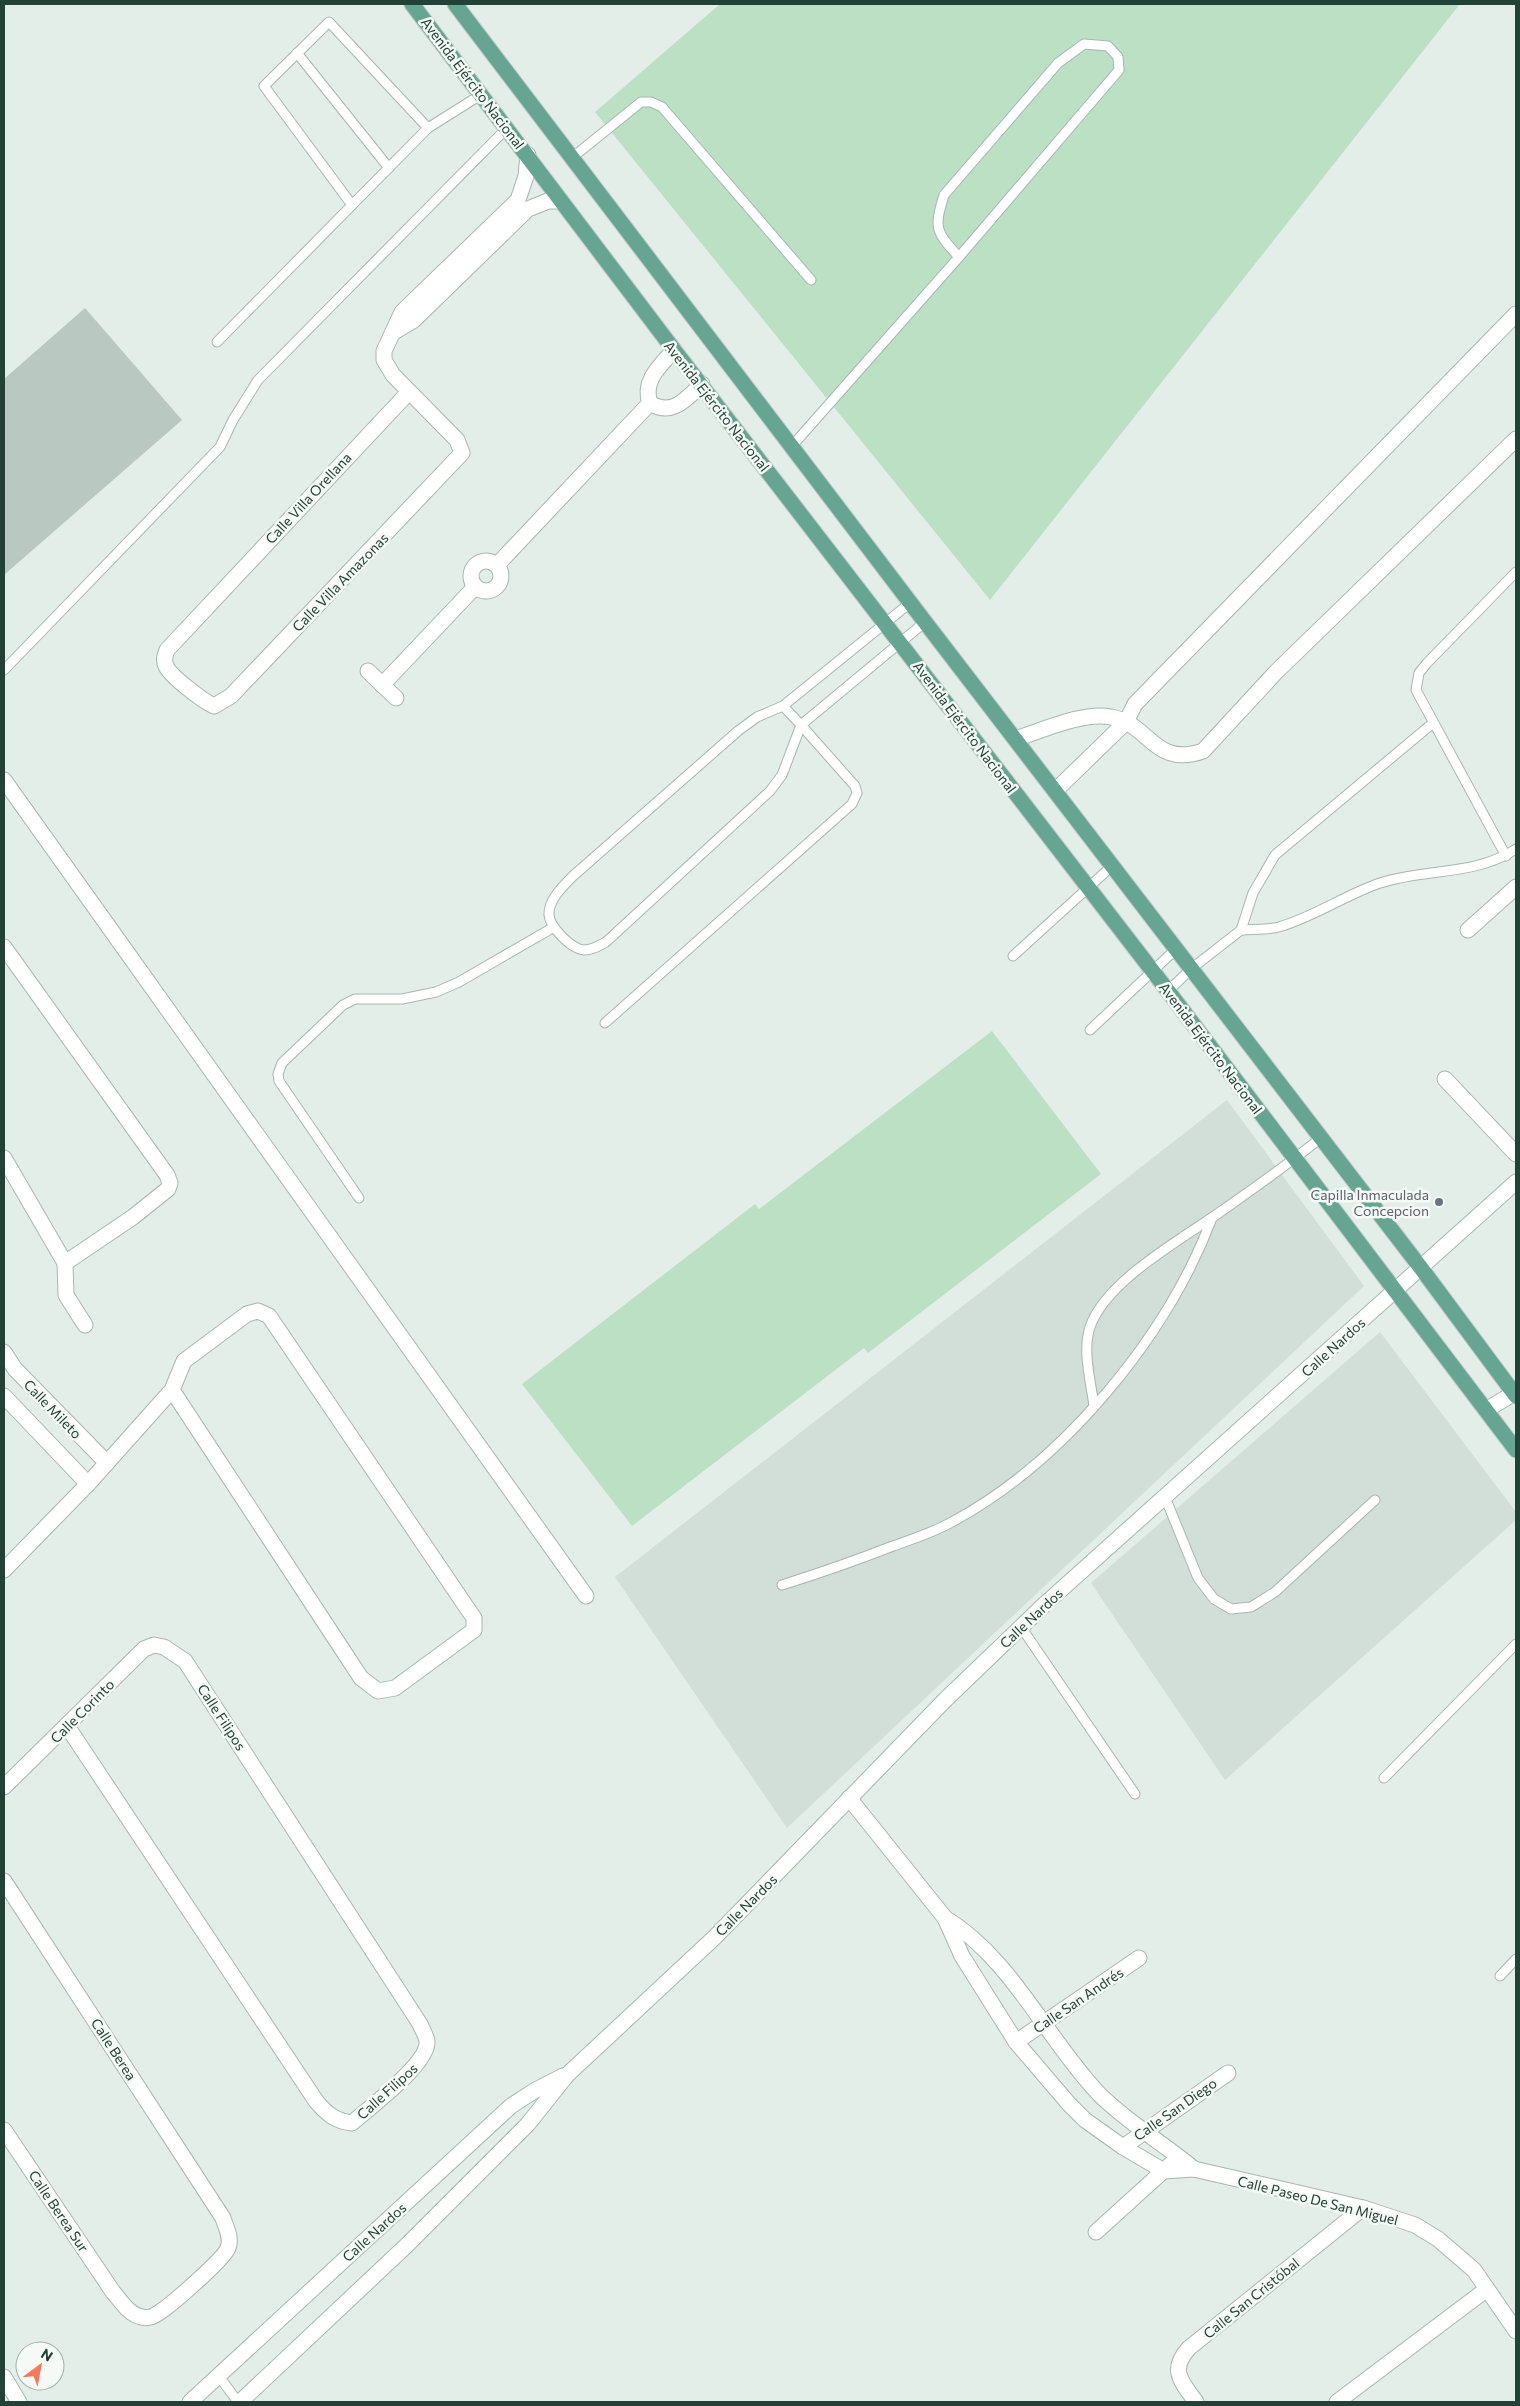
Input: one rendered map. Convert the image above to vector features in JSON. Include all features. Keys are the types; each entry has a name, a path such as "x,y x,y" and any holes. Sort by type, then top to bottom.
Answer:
{"main road":[{"name":"Avenida Ejército Nacional","path":"412,4 674,350 1168,991 1516,1450"},
{"path":"455,4 910,603 1516,1394"}],"street":[{"path":"523,205 528,156"},
{"path":"408,393 392,375 384,360 387,342 394,332 402,312 434,289 523,205 561,200"},
{"path":"1055,791 1126,722 1135,704 1516,314"},
{"path":"650,403 648,392 652,376 674,350"},
{"path":"650,403 664,409 670,409 684,401 702,384"},
{"name":"Calle Villa Amazonas","path":"214,706 231,696 462,453 456,440 408,393"},
{"name":"Calle Villa Orellana","path":"214,706 205,702 169,670 164,659 167,650 408,393"},
{"path":"497,565 650,403"},
{"path":"1015,740 1078,719 1110,716 1126,722 1167,753 1189,756 1202,750 1276,672 1516,439"},
{"path":"486,560 497,565 501,572 501,580 497,587 490,591 482,591 475,587 470,576 474,565 486,560"},
{"path":"382,685 475,587"},
{"path":"368,671 396,698"},
{"path":"4,780 586,1596"},
{"path":"1468,930 1516,887"},
{"path":"4,947 168,1175 170,1183 168,1189 133,1217 65,1263"},
{"path":"1445,1079 1516,1154"},
{"path":"4,1159 65,1263 66,1295 85,1325"},
{"name":"Calle Nardos","path":"239,2402 407,2245 528,2124 567,2075 714,1938 849,1798 1020,1627 1516,1182"},
{"path":"4,1570 88,1484 172,1390 184,1361 246,1314 258,1311 269,1316 474,1618 474,1630 395,1688 378,1691 361,1678 172,1390"},
{"name":"Calle Mileto","path":"4,1352 20,1375 107,1463"},
{"path":"1486,1410 1516,1394"},
{"name":"Calle Mileto","path":"4,1396 88,1484"},
{"name":"Calle Corinto","path":"4,1787 144,1648 154,1645 164,1647"},
{"name":"Calle Filipos","path":"67,1726 316,2102 327,2114 339,2122 352,2123 414,2068 424,2056 427,2041 414,2016 185,1661 164,1647"},
{"name":"Calle Paseo De San Miguel","path":"849,1798 945,1918 962,1956 1016,2042 1069,2104 1123,2147 1164,2171 1194,2169 1363,2208 1415,2225 1438,2238 1474,2270 1516,2331"},
{"name":"Calle Berea","path":"4,1881 223,2218"},
{"name":"Calle Paseo De San Miguel","path":"945,1918 979,1941 1074,2065 1099,2094 1142,2131 1194,2169"},
{"name":"Calle San Andrés","path":"1016,2042 1139,1958"},
{"name":"Calle San Diego","path":"1123,2147 1142,2131 1228,2073"},
{"name":"Calle Nardos","path":"190,2402 512,2106 534,2091 567,2075"},
{"name":"Calle Berea Sur","path":"4,2130 113,2292 127,2308 140,2317 150,2318 162,2311 220,2259 228,2249 229,2236 223,2218"},
{"path":"1096,2232 1178,2156"},
{"name":"Calle San Cristóbal","path":"1196,2402 1181,2380 1177,2370 1180,2358 1189,2348 1363,2208"},
{"path":"1337,2402 1487,2289"},
{"path":"4,2377 19,2402"}],"lane":[{"path":"352,205 264,86 329,22 428,128"},
{"path":"792,446 960,257 1119,70 1118,57 1108,46 1084,44 1058,63 944,195 936,220 941,238 960,257"},
{"path":"297,54 389,168"},
{"path":"217,342 428,128 482,94"},
{"path":"572,157 642,102 651,102 662,107 811,280"},
{"path":"4,670 220,447 232,420 258,380 507,128"},
{"path":"1506,856 1416,690 1419,673 1452,636 1516,572"},
{"path":"910,603 783,706 757,717 738,731 573,876 553,901 549,914 554,927 570,943 582,950 594,948 606,942 770,791 782,775 801,725 925,622"},
{"path":"605,1023 852,804 857,793 855,786 783,706"},
{"path":"1241,930 1252,893 1275,855 1433,722"},
{"path":"1168,991 1191,969 1241,930 1276,928 1299,920 1362,890 1397,878 1468,869 1489,864 1516,849"},
{"path":"1012,956 1112,866"},
{"path":"359,1198 279,1081 278,1074 282,1062 343,1005 354,999 402,999 436,992 459,982 554,927"},
{"path":"1090,1030 1176,949"},
{"path":"1094,1406 1087,1340 1097,1313 1106,1298 1164,1247 1212,1218 1321,1138"},
{"path":"782,1585 859,1559 949,1524 1016,1479 1052,1449 1094,1406 1134,1356 1165,1311 1191,1268 1212,1218"},
{"path":"1165,1497 1198,1578 1214,1599 1231,1609 1251,1607 1276,1592 1375,1500"},
{"path":"1020,1627 1134,1794"},
{"path":"1384,1778 1516,1644"},
{"path":"1500,1976 1516,1959"},
{"path":"218,2375 239,2402"}],"shaded area":[{"path":"1227,1100 1364,1286 787,1828 615,1577"},
{"path":"1380,1332 1516,1512 1516,1520 1225,1780 1091,1583"}],"green space":[{"path":"720,4 1460,4 990,600 595,112"},
{"path":"992,1031 1101,1174 868,1353 864,1348 632,1526 522,1384 755,1204 759,1209"}],"building":[{"path":"85,308 182,420 4,575 4,379"}],"place":[{"name":"Capilla Inmaculada Concepcion","path":"1439,1202"}]}
